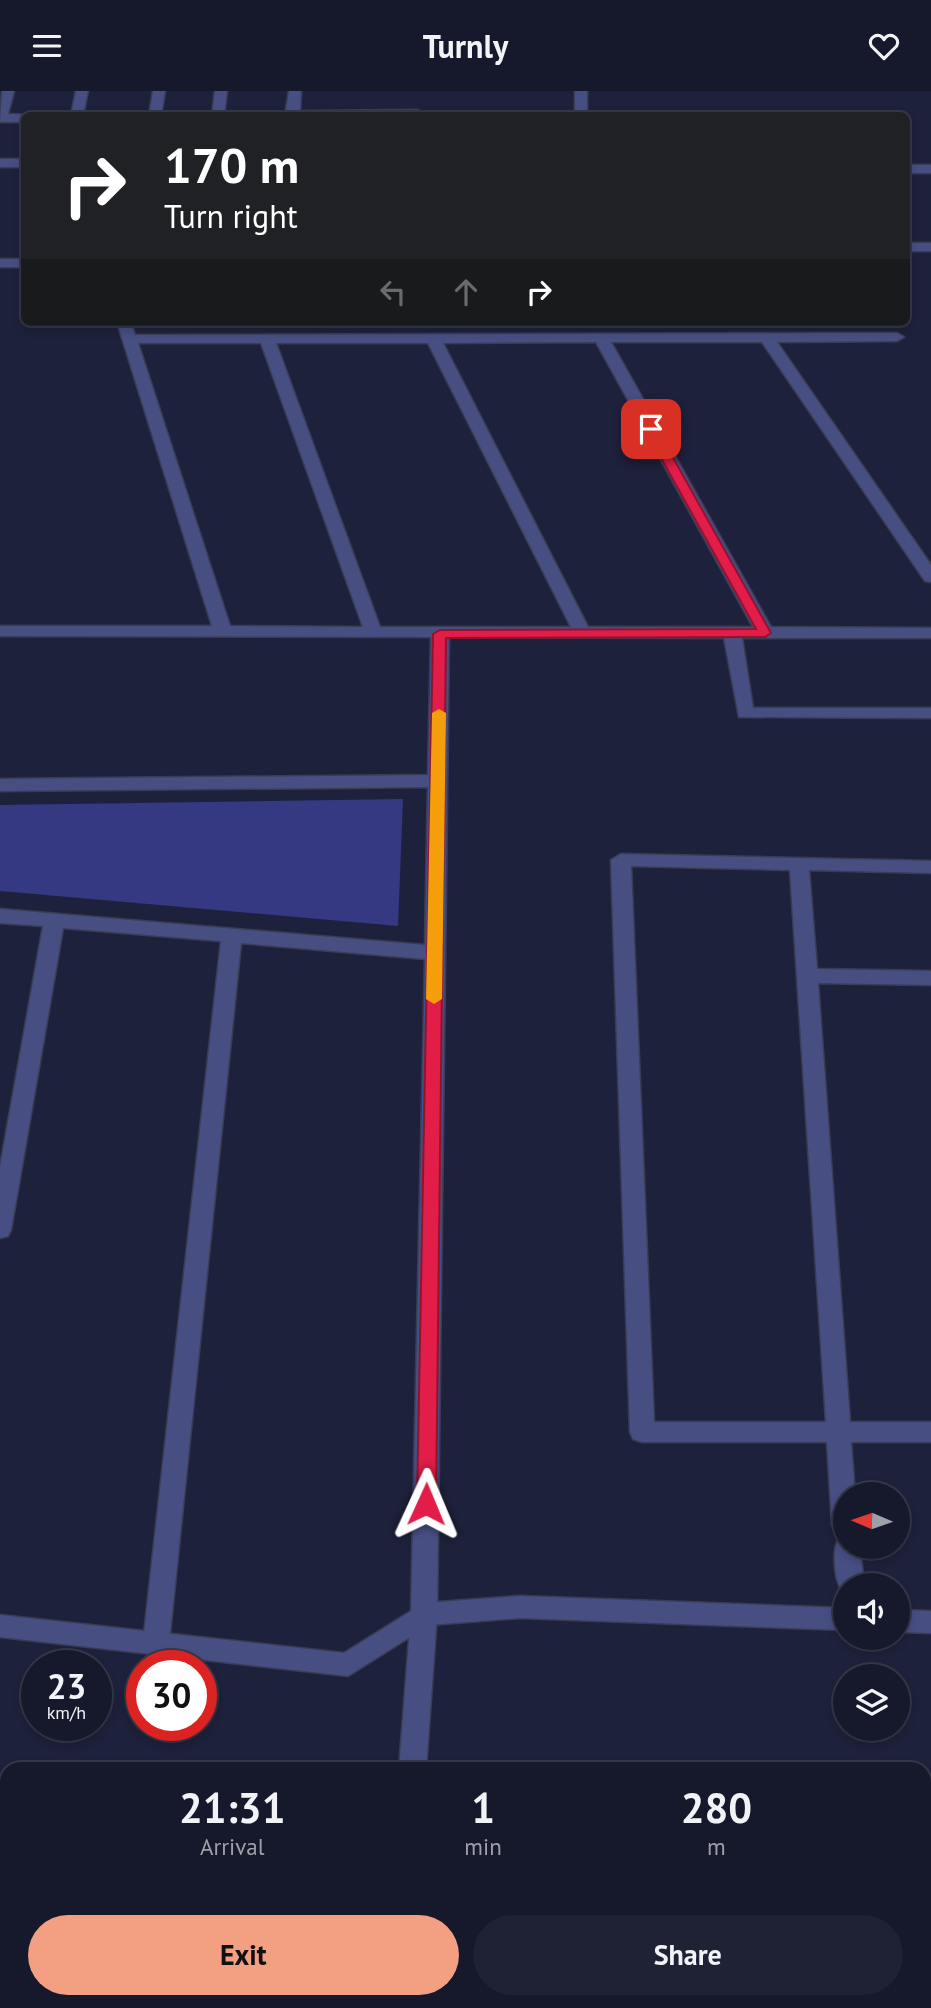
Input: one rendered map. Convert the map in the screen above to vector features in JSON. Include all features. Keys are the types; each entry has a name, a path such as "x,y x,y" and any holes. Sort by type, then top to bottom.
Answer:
{"street":[{"path":"8,91 1,118 21,118"},
{"path":"78,112 82,91"},
{"path":"156,112 159,91"},
{"path":"218,112 221,91"},
{"path":"292,112 295,91"},
{"path":"581,91 581,112"},
{"path":"0,163 21,163"},
{"path":"910,169 931,169"},
{"path":"910,247 931,247"},
{"path":"0,263 21,263"},
{"path":"125,326 223,633"},
{"path":"765,337 931,577"},
{"path":"130,339 897,337"},
{"path":"267,338 374,633"},
{"path":"433,338 583,633"},
{"path":"601,338 765,633"},
{"path":"0,631 931,633"},
{"path":"732,633 745,713 931,713"},
{"path":"414,1762 425,1614 440,634"},
{"path":"0,785 438,781"},
{"path":"931,867 621,860 642,1432 931,1431"},
{"path":"799,863 841,1482"},
{"path":"0,916 435,953"},
{"path":"0,1230 54,921"},
{"path":"156,1643 232,936"},
{"path":"806,976 931,978"},
{"path":"0,1626 348,1665 425,1614 520,1607 833,1619"},
{"path":"910,1621 931,1622"}],"shaded area":[{"path":"403,799 398,926 0,891 0,805"}],"slow traffic":[{"path":"434,999 439,713"}],"route":[{"path":"426,1504 440,634 765,633 651,429"}]}
